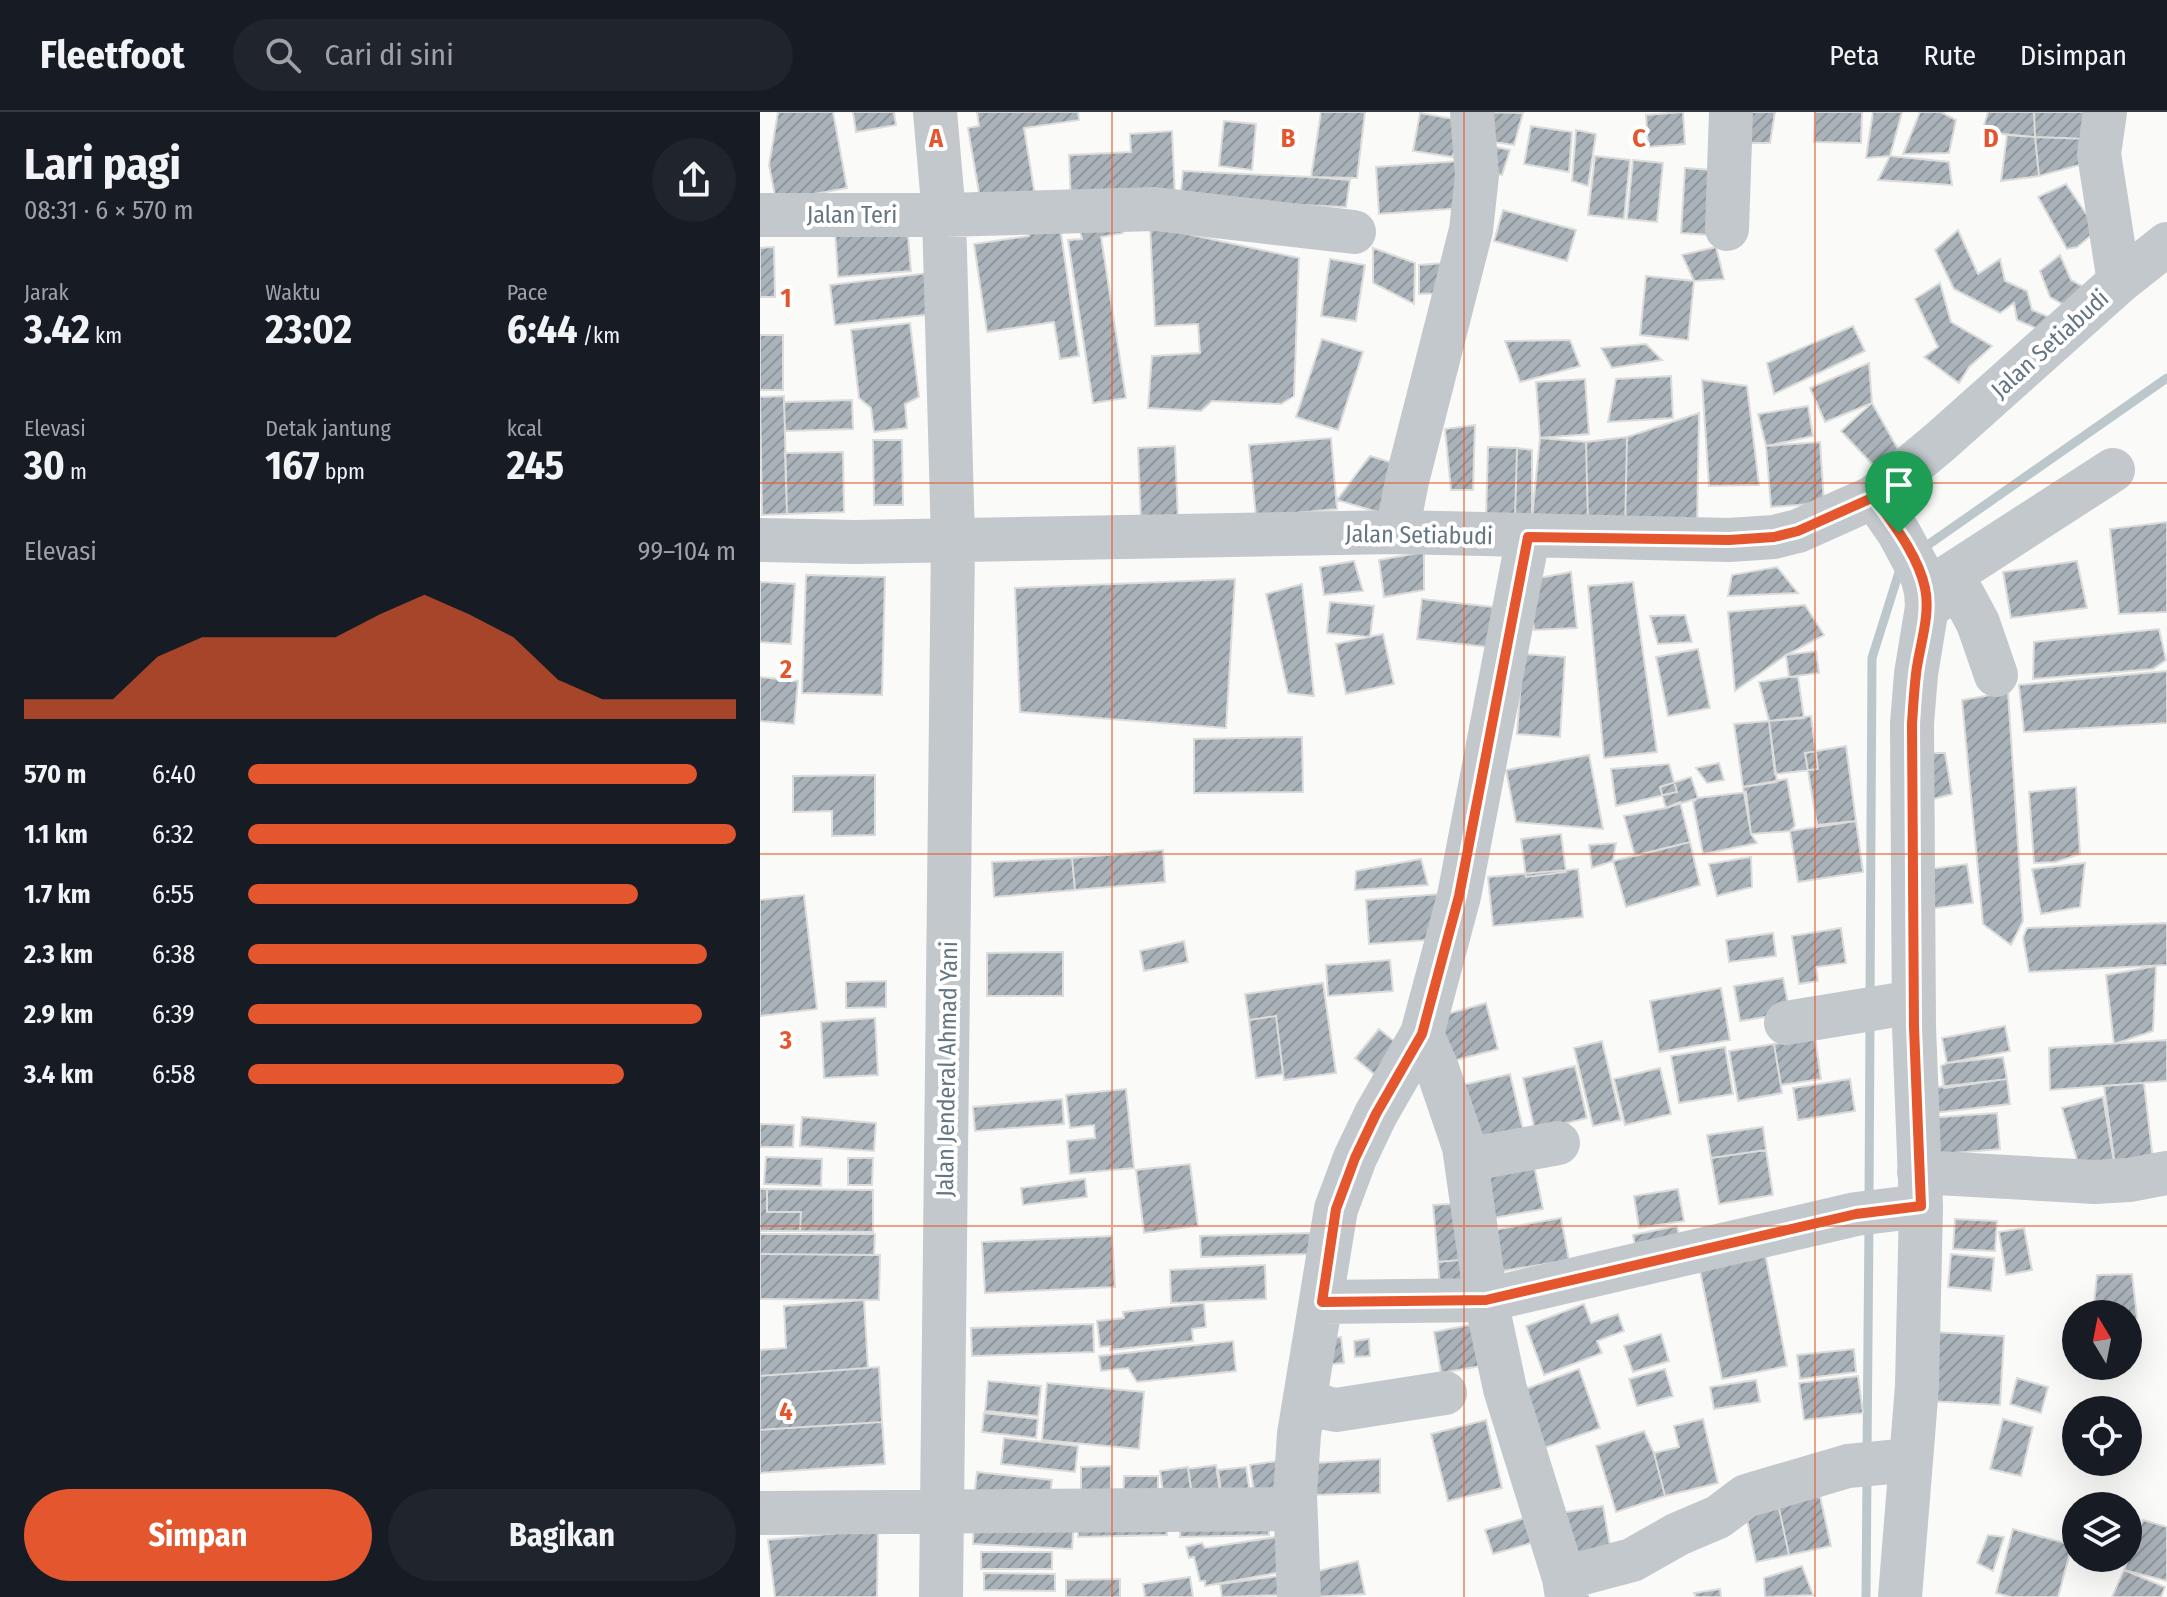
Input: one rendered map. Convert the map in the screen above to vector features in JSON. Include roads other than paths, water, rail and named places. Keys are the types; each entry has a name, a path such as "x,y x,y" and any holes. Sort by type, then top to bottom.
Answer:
{"street":[{"name":"Jalan Jenderal Ahmad Yani","path":"935,112 944,215 953,540 941,1597"},
{"path":"1397,532 1407,481 1471,230 1477,175 1472,112"},
{"path":"1727,229 1731,112"},
{"path":"2105,112 2099,154 2119,282"},
{"name":"Jalan Teri","path":"760,215 944,215 1155,209 1354,232"},
{"name":"Jalan Setiabudi","path":"760,540 953,540 1397,532 1729,540 1774,537 1798,531 1874,497 2119,282 2167,244"},
{"path":"1925,591 2113,470"},
{"path":"1874,497 1899,533 1925,591 1912,724 1904,1004 1914,1195 1917,1386 1903,1461 1900,1597"},
{"path":"1299,1597 1295,1509 1299,1434 1336,1209 1376,1114 1422,1034 1459,896 1528,537"},
{"path":"1925,591 1955,592 1966,598 1996,675"},
{"path":"1786,1023 1904,1004"},
{"path":"1422,1034 1453,1109 1466,1160 1486,1300 1505,1389 1565,1587 1632,1560 1678,1534 1718,1517 1746,1496 1848,1466 1903,1461"},
{"path":"1466,1160 1558,1143"},
{"path":"1322,1302 1486,1300 1856,1214 1914,1195 2129,1180 2167,1173"},
{"path":"1305,1399 1336,1410 1445,1393"},
{"path":"760,1513 1295,1509"}],"waterway":[{"path":"1922,549 2167,378"},
{"path":"1870,998 1872,658 1900,569"},
{"path":"1869,1202 1870,1020"},
{"path":"1867,1454 1869,1224"},
{"path":"1866,1597 1867,1476"}]}
